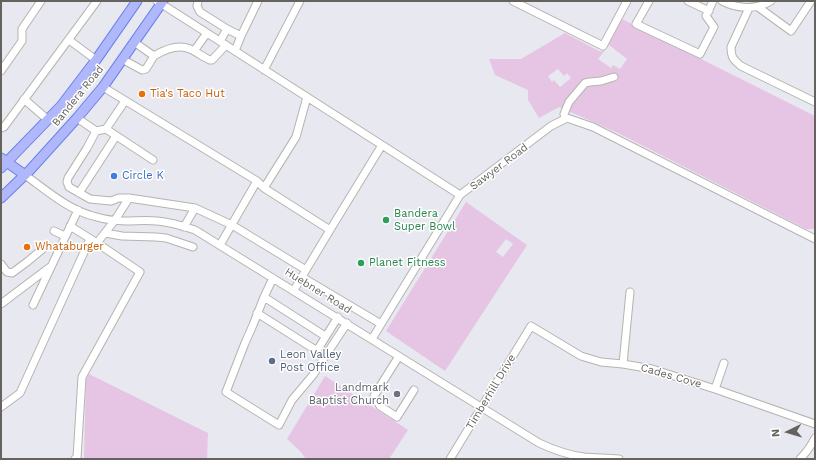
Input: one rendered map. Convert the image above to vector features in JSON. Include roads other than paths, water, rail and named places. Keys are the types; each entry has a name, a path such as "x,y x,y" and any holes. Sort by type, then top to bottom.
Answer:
{"main road":[{"name":"Bandera Road","path":"3,163 61,106 96,60 137,1"},
{"name":"Bandera Road","path":"1,198 25,175 77,118 122,59 160,2"},
{"name":"Huebner Road","path":"3,163 25,175"}],"street":[{"path":"1,71 22,41 22,29 41,1"},
{"path":"1,128 4,127 97,1"},
{"path":"198,1 197,6 200,12 241,36"},
{"path":"235,51 258,1"},
{"path":"264,70 300,1"},
{"path":"513,1 603,46 627,1"},
{"path":"529,9 533,1"},
{"path":"649,1 636,24 700,54 714,27 706,16 713,1"},
{"path":"688,1 708,11"},
{"path":"722,1 739,7 749,8 758,7 771,1"},
{"path":"758,7 791,31 811,1"},
{"name":"Sawyer Road","path":"160,2 460,196 552,126 565,119"},
{"path":"749,8 731,47 731,54 735,60 741,66 815,102"},
{"path":"122,59 142,70 146,69 154,56 165,50 180,47 190,48 212,60 223,43 227,29"},
{"path":"194,51 207,33"},
{"path":"68,40 96,60"},
{"path":"134,42 154,56"},
{"path":"614,77 585,84 568,102 564,114 565,119 567,118 593,127 815,239"},
{"path":"102,86 257,182 330,230"},
{"path":"264,188 296,137 307,97"},
{"path":"24,99 48,120"},
{"path":"77,118 96,131 106,129 125,101"},
{"path":"106,129 153,160"},
{"path":"96,131 68,178 67,182 69,187 90,199 111,201 119,198 129,198 195,208 232,225 381,324"},
{"path":"79,193 116,136"},
{"path":"294,290 382,145"},
{"name":"Huebner Road","path":"25,175 58,200 92,216 126,221 158,221 196,230 539,443 564,456 619,459"},
{"path":"220,245 257,182"},
{"path":"372,339 460,196"},
{"path":"97,243 115,220 129,198"},
{"path":"184,227 195,208"},
{"path":"33,305 78,210"},
{"path":"70,226 140,272 82,377 75,459"},
{"path":"54,231 65,236"},
{"path":"105,233 122,236 166,238 193,247"},
{"path":"1,407 20,393 90,239"},
{"path":"1,264 7,272 12,273 45,247"},
{"path":"1,304 52,265"},
{"path":"273,278 257,313 226,392 279,425 292,400 313,375 347,323"},
{"path":"623,364 630,292"},
{"path":"264,297 325,336"},
{"path":"257,313 314,349 318,348 338,317"},
{"name":"Cades Cove","path":"531,326 580,356 601,362 652,369 815,424"},
{"name":"Timberhill Drive","path":"450,459 531,326"},
{"path":"399,356 374,396 380,406 397,417 414,390"},
{"path":"715,389 724,363"},
{"path":"800,459 815,438"}],"place":[{"name":"Tia's Taco Hut","path":"142,94"},
{"name":"Circle K","path":"114,176"},
{"name":"Bandera Super Bowl","path":"386,220"},
{"name":"Whataburger","path":"27,247"},
{"name":"Planet Fitness","path":"361,263"},
{"name":"Leon Valley Post Office","path":"272,361"},
{"name":"Landmark Baptist Church","path":"397,394"}]}
